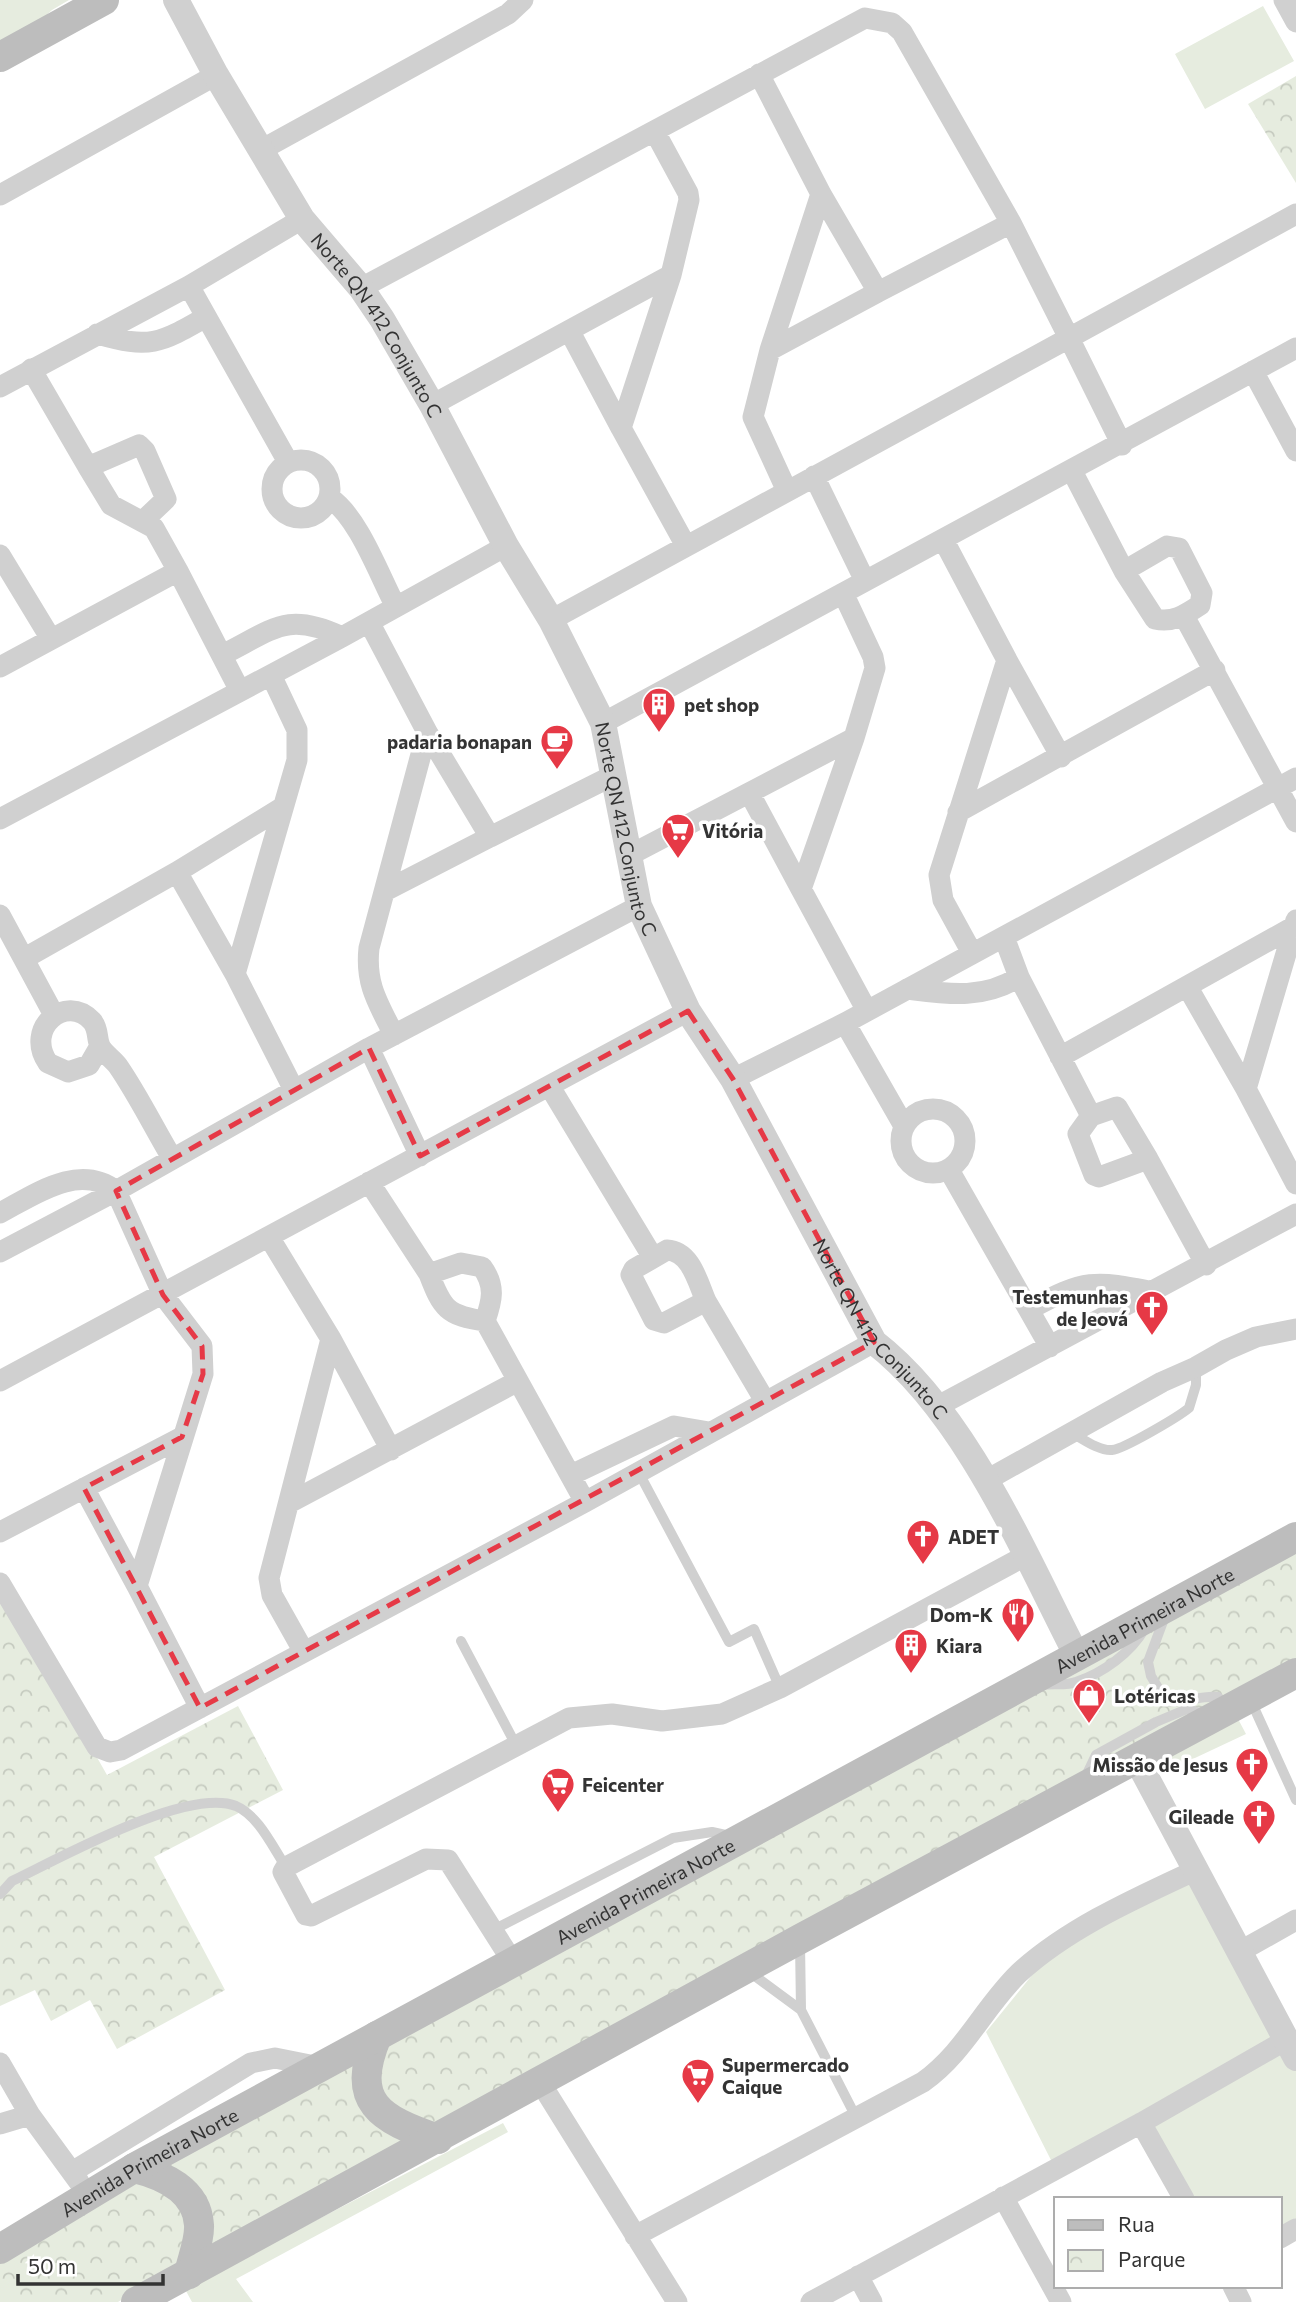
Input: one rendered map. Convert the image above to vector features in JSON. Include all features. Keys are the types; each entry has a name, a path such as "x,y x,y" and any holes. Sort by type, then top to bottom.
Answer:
{"main road":[{"path":"0,57 102,1"},
{"name":"Avenida Primeira Norte","path":"0,2249 89,2198 134,2168 514,1964 1076,1654 1296,1537"},
{"path":"136,2302 800,1939 1296,1674"},
{"path":"377,2036 367,2060 366,2086 371,2096 391,2122 438,2139"},
{"path":"134,2168 171,2181 186,2194 199,2225 189,2274"}],"street":[{"name":"Norte QN 412 Conjunto C","path":"176,0 216,75 302,219 360,288 432,404 506,546 551,620 603,723 639,906 688,1011 733,1079 874,1342 896,1359 937,1406 985,1481 1076,1654"},
{"path":"261,150 508,14 523,0"},
{"path":"1284,0 1296,22"},
{"path":"360,288 865,18 892,23 902,32 1011,223 1122,444"},
{"path":"759,74 821,194 878,292"},
{"path":"0,194 216,75"},
{"path":"621,428 671,275 688,209 688,192 655,132"},
{"path":"787,491 753,417 770,350 821,194"},
{"path":"551,620 1296,214"},
{"path":"0,387 189,286 302,219"},
{"path":"770,350 1011,223"},
{"path":"432,404 570,332 671,275"},
{"path":"189,286 288,462"},
{"path":"97,334 126,342 153,344 206,317"},
{"path":"570,332 686,546"},
{"path":"603,723 944,541 1296,348"},
{"path":"32,369 111,505 154,527 223,654 240,691"},
{"path":"1253,370 1296,451"},
{"path":"88,467 139,445 145,450 166,499 144,520"},
{"path":"299,459 321,467 328,475 330,498 324,509 313,517 300,519 287,515 277,507 272,495 272,482 278,470 288,462 299,459"},
{"path":"1072,471 1124,571 1155,619 1168,621 1184,616 1200,605 1202,593 1179,548 1167,546 1124,571"},
{"path":"814,477 865,581"},
{"path":"330,498 340,505 351,521 396,607"},
{"path":"944,541 1061,757"},
{"path":"0,819 342,637 506,546"},
{"path":"0,555 51,639"},
{"path":"0,667 178,572"},
{"path":"801,889 854,738 874,668 873,657 844,595"},
{"path":"1184,616 1296,822"},
{"path":"369,622 427,732 490,837"},
{"path":"223,654 285,624 317,625 342,637"},
{"path":"972,953 943,900 940,886 944,855 1007,660"},
{"path":"958,812 1215,670"},
{"path":"235,974 297,760 297,730 271,675"},
{"path":"394,1035 370,987 366,969 369,948 427,732"},
{"path":"630,855 854,738"},
{"path":"385,891 612,776"},
{"path":"733,1079 845,1023 1296,778"},
{"path":"750,794 867,1011"},
{"path":"25,958 177,872 283,807"},
{"path":"177,872 235,974 294,1090"},
{"path":"0,1252 116,1191 369,1048 639,906"},
{"path":"0,915 54,1015"},
{"path":"1060,1057 1295,923"},
{"path":"1246,1089 1295,923"},
{"path":"1004,937 1018,977 1091,1116"},
{"path":"907,989 964,995 993,990 1018,977"},
{"path":"1187,986 1296,1184"},
{"path":"67,1011 81,1013 92,1021 99,1032 100,1046 89,1065 68,1072 57,1069 41,1054 40,1032 54,1015 67,1011"},
{"path":"0,1381 688,1011"},
{"path":"845,1023 904,1126"},
{"path":"100,1046 117,1064 173,1158"},
{"path":"369,1048 420,1156"},
{"path":"550,1087 652,1256"},
{"path":"1148,1160 1103,1178 1094,1175 1078,1134 1080,1127 1091,1116 1116,1107 1148,1160 1206,1265"},
{"path":"938,1109 951,1114 961,1124 965,1149 959,1162 949,1170 935,1174 922,1172 910,1164 903,1153 900,1140 904,1126 913,1116 925,1110 938,1109"},
{"path":"949,1170 1050,1347"},
{"path":"0,1213 48,1188 74,1180 96,1180 116,1191 163,1295 202,1346 204,1374 137,1586"},
{"path":"369,1182 429,1274 446,1310 464,1318 485,1321"},
{"path":"937,1406 1206,1265 1296,1214"},
{"path":"269,1237 331,1339 391,1450"},
{"path":"706,1301 664,1323 654,1320 631,1275 634,1269 652,1256 667,1250 674,1250 686,1258 706,1301 765,1401"},
{"path":"429,1274 470,1262 482,1267 489,1277 493,1291 485,1321 585,1502"},
{"path":"1030,1309 1083,1284 1102,1281 1154,1292"},
{"path":"985,1481 1161,1382 1256,1337 1296,1329"},
{"path":"304,1652 269,1587 331,1339"},
{"path":"0,1583 97,1747 110,1752 131,1747 585,1502 874,1342"},
{"path":"289,1503 518,1381"},
{"path":"571,1475 674,1426 709,1432"},
{"path":"0,1532 182,1437"},
{"path":"83,1488 200,1708"},
{"path":"514,1964 448,1860 426,1859 311,1916 306,1915 283,1874 286,1867 517,1747 553,1725 584,1714 612,1714 662,1721 704,1718 742,1707 1025,1556"},
{"path":"811,2302 1141,2123 1291,2049 1136,1758"},
{"path":"635,2236 858,2119 941,2069 958,2053 1016,1976 1042,1955 1139,1897 1196,1870"},
{"path":"1239,1952 1296,1920"},
{"path":"72,2172 251,2063 275,2058 320,2067"},
{"path":"0,2063 30,2115 89,2198"},
{"path":"540,2082 677,2302"},
{"path":"0,2124 30,2115"},
{"path":"1141,2123 1183,2197"},
{"path":"1003,2196 1061,2302"},
{"path":"858,2276 872,2302"}],"lane":[{"path":"1072,1433 1103,1449 1114,1451 1189,1408 1195,1394 1196,1367"},
{"path":"639,1472 729,1642 754,1629 780,1688"},
{"path":"1022,1684 1074,1683 1094,1674 1137,1642 1157,1611 1164,1619 1148,1662 1151,1676 1171,1714"},
{"path":"461,1641 517,1747"},
{"path":"1166,1700 1177,1703 1205,1696 1218,1698 1230,1709 1296,1800"},
{"path":"1082,1788 1096,1755 1171,1714 1193,1710 1230,1709"},
{"path":"0,1894 12,1881 116,1833 179,1806 213,1802 236,1806 252,1816 286,1867"},
{"path":"492,1930 673,1838 712,1832 740,1838"},
{"path":"800,1939 801,2010"},
{"path":"746,1969 801,2010 858,2119"}],"highlighted area":[{"path":"688,1011 733,1079 874,1342 200,1708 84,1488 182,1437 203,1374 202,1346 163,1295 116,1191 369,1048 420,1156"}],"green space":[{"path":"0,0 69,0 52,10 37,24 0,44"},
{"path":"1263,6 1294,61 1205,109 1175,54"},
{"path":"1296,76 1296,183 1248,104"},
{"path":"1296,1533 1296,1659 241,2230 118,2302 0,2302 0,2241"},
{"path":"0,1587 107,1775 238,1706 283,1790 154,1857 225,1990 117,2049 90,2000 51,2021 35,1990 0,2006"},
{"path":"1237,1717 1246,1734 1163,1773 1164,1760"},
{"path":"1187,1884 1218,1898 1296,2044 1296,2220 1282,2227 1282,2197 1187,2197 1142,2123 1054,2166 986,2032 1045,1959 1150,1897"},
{"path":"503,2123 508,2132 236,2279 253,2302 192,2302 186,2291 226,2267"}],"place":[{"name":"pet shop","path":"659,734"},
{"name":"padaria bonapan","path":"557,771"},
{"name":"Vitória","path":"678,860"},
{"name":"Testemunhas de Jeová","path":"1152,1337"},
{"name":"ADET","path":"923,1566"},
{"name":"Dom-K","path":"1018,1644"},
{"name":"Kiara","path":"911,1675"},
{"name":"Lotéricas","path":"1089,1725"},
{"name":"Missão de Jesus","path":"1252,1794"},
{"name":"Feicenter","path":"558,1814"},
{"name":"Gileade","path":"1259,1846"},
{"name":"Supermercado Caique","path":"698,2105"}]}
